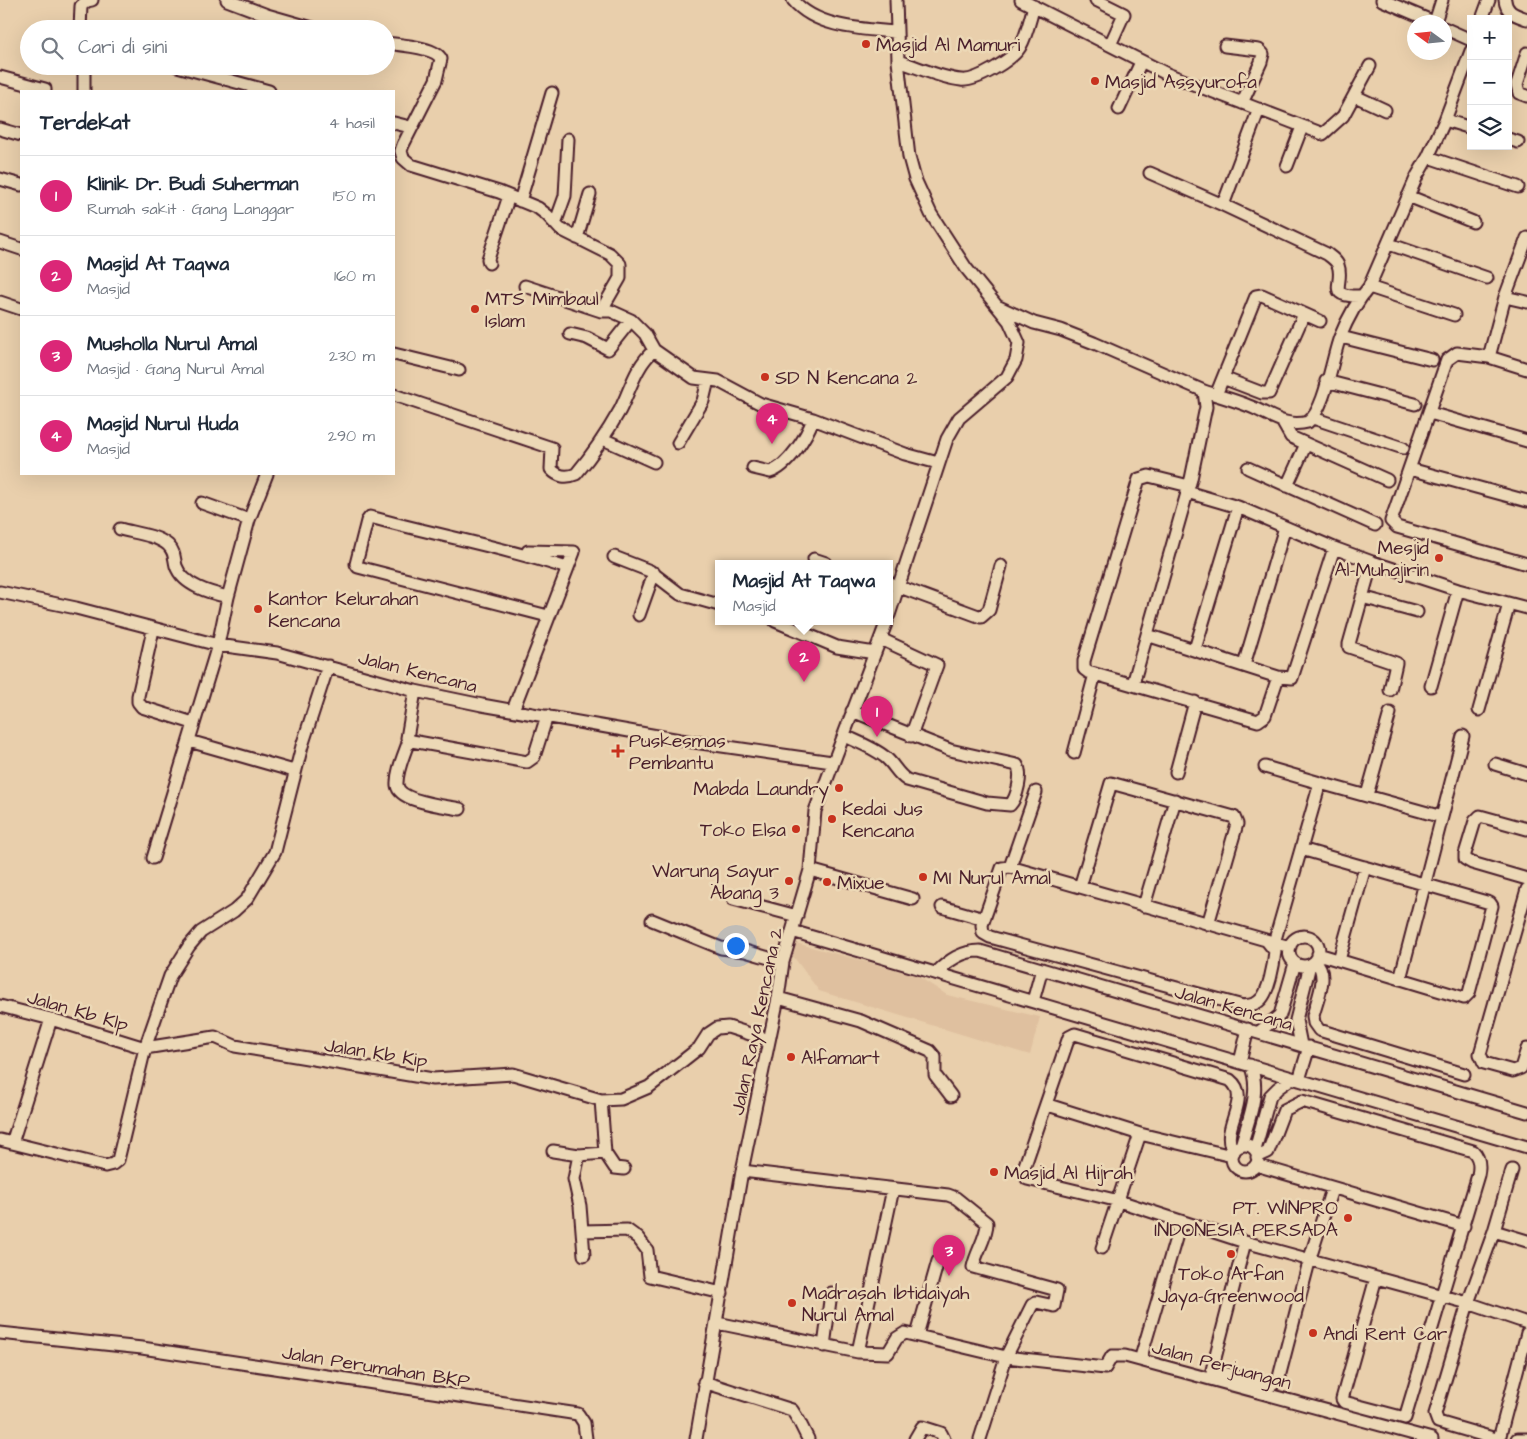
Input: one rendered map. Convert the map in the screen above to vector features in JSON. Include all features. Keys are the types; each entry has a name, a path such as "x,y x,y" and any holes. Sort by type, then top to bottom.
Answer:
{"street":[{"path":"80,20 81,6 87,1 92,0"},
{"path":"226,0 283,20"},
{"path":"793,0 818,20 860,28 896,32"},
{"path":"896,0 898,61 909,157 918,188 931,214 966,268 998,306 1017,335 1019,351 1013,369 998,387 960,418 947,439 894,584 981,617 989,610 1001,566"},
{"path":"1021,0 1141,62 1302,127 1324,134 1343,116 1370,66"},
{"path":"1096,0 1124,14 1110,45"},
{"path":"1437,15 1442,0"},
{"path":"1483,15 1489,0"},
{"path":"1505,0 1506,6 1512,14 1527,19"},
{"path":"1390,2 1419,15"},
{"path":"898,61 957,80 970,81 1015,54 1021,46 1034,6"},
{"path":"1452,32 1467,38"},
{"path":"395,44 436,52 442,59 436,80 410,127 401,151 403,158 411,165 514,198 547,215 555,224 577,238 610,254 620,264 620,278 601,311"},
{"path":"1225,46 1259,50 1263,54 1262,62 1242,103"},
{"path":"1527,53 1517,84 1519,93 1527,96"},
{"path":"1313,418 1341,336 1361,296 1369,287 1389,244 1408,196 1445,120 1468,60"},
{"path":"1119,109 1141,62"},
{"path":"84,75 84,90"},
{"path":"210,75 264,90"},
{"path":"0,77 45,90"},
{"path":"489,263 488,260 494,236 514,198 552,93"},
{"path":"1355,96 1385,110"},
{"path":"1223,205 1259,109"},
{"path":"1445,120 1467,127"},
{"path":"395,123 410,127"},
{"path":"1287,166 1302,127"},
{"path":"0,129 20,135"},
{"path":"555,224 565,196 568,139"},
{"path":"1428,158 1518,187"},
{"path":"1150,173 1327,254 1338,263 1340,291 1348,297 1361,296"},
{"path":"0,179 20,185"},
{"path":"577,238 590,194"},
{"path":"1408,196 1473,222"},
{"path":"1489,357 1505,297 1527,238"},
{"path":"0,242 20,249"},
{"path":"1389,244 1487,278"},
{"path":"525,286 601,311 611,311 631,320 645,334 654,350 688,375 726,384 762,404 813,419 905,454 938,463"},
{"path":"1369,287 1454,315"},
{"path":"1216,395 1256,296 1262,295 1320,321"},
{"path":"1505,297 1527,302"},
{"path":"0,302 20,310"},
{"path":"998,306 1034,323 1061,330 1216,395 1251,407 1283,423 1300,424 1313,418 1403,448"},
{"path":"1223,378 1269,394 1304,314"},
{"path":"570,334 587,338 608,349 631,320"},
{"path":"1341,336 1432,360"},
{"path":"395,395 552,448 551,469 562,476 576,474 603,438 630,390 641,361 654,350"},
{"path":"1527,368 1489,357 1457,353 1447,360 1430,413 1392,516 1393,525 1527,564"},
{"path":"395,354 459,370"},
{"path":"678,443 703,401 708,380"},
{"path":"1326,381 1415,404"},
{"path":"1133,684 1188,489 1206,407 1204,390"},
{"path":"1430,413 1527,441"},
{"path":"753,468 770,472 779,467 803,442 813,419"},
{"path":"1283,423 1291,437 1387,480"},
{"path":"603,438 654,462"},
{"path":"1287,486 1306,444"},
{"path":"1248,468 1375,525"},
{"path":"1410,469 1527,501"},
{"path":"153,858 218,645 228,597 249,520 267,475"},
{"path":"1278,677 1265,716 1258,721 1095,674 1084,669 1084,661 1140,478 1150,476 1238,507 1372,562 1458,590 1527,608"},
{"path":"202,503 249,520"},
{"path":"1196,649 1238,507"},
{"path":"548,616 358,567 356,564 370,517 462,541 516,551 567,568"},
{"path":"1244,665 1285,527"},
{"path":"120,529 165,543 173,551 176,566 184,577 208,591 228,597"},
{"path":"1146,634 1289,679 1295,675 1334,548"},
{"path":"513,710 574,552 516,551"},
{"path":"614,557 654,573 680,594 715,605"},
{"path":"1372,562 1349,647 1396,663 1390,690"},
{"path":"640,615 654,573"},
{"path":"1431,686 1458,590"},
{"name":"Jalan Kencana","path":"0,592 76,608 153,630 218,645 277,652 415,691 680,740 832,762"},
{"path":"1362,597 1417,612"},
{"path":"1479,710 1509,604"},
{"path":"784,625 836,647 875,653"},
{"name":"Jalan Raya Kencana 2","path":"696,1439 704,1382 722,1293 742,1171 778,998 783,962 810,870 815,811 832,762 845,736 852,711 886,625"},
{"path":"153,630 138,702 142,707 193,723"},
{"path":"881,639 937,665 911,736"},
{"path":"0,1140 105,1166 113,1164 119,1156 145,1048 164,992 178,962 201,932 234,911 247,899 266,870 277,843 294,771 328,666"},
{"path":"1074,753 1095,674"},
{"path":"415,691 408,734 409,740 398,775 397,787 402,794 412,799 460,809"},
{"path":"1176,772 1195,702"},
{"path":"845,736 882,754 892,764 897,773 907,780 987,803 1010,805 1012,803 1019,778 1020,768 1017,765 950,750 852,711"},
{"path":"1367,795 1390,713"},
{"path":"409,740 527,762 534,757 547,716"},
{"path":"1400,979 1463,736"},
{"path":"189,741 294,771"},
{"path":"1495,764 1527,774"},
{"path":"1265,767 1442,817"},
{"path":"1080,887 1111,782 1234,817 1236,819 1208,924"},
{"path":"1290,948 1270,942 1208,924 1010,867 1002,868 984,919 983,932 990,937 1243,1006 1257,1003 1263,998 1275,958 1275,951 1270,942 1301,849 1320,783"},
{"path":"1010,867 1036,792"},
{"path":"1144,906 1175,800"},
{"path":"1527,829 1480,816 1474,821 1465,859 1472,863 1527,879"},
{"path":"1295,963 1280,1015 1251,1033 1244,1060 1255,1079 1256,1090 1236,1152 1234,1165 1240,1170 1249,1170 1256,1158 1270,1096 1278,1088 1298,1076 1305,1049 1296,1020 1314,960 1318,945 1315,940 1305,936 1295,940 1290,948 1290,956 1295,963 1304,966 1314,960 1339,960 1464,998 1467,997 1493,910 1490,903 1301,849"},
{"path":"1339,960 1365,867"},
{"path":"810,870 913,899"},
{"path":"1527,889 1480,1054 1484,1063 1513,1072 1521,1068 1527,1049"},
{"path":"733,898 797,916"},
{"path":"942,908 984,919"},
{"path":"652,920 721,948 745,951 783,962"},
{"path":"792,931 1244,1060 1527,1147"},
{"name":"Jalan Kencana","path":"936,972 954,958 972,951 980,951 1305,1049 1527,1112"},
{"path":"1314,960 1321,966 1323,974 1313,1016 1314,1024 1319,1030 1464,1074"},
{"path":"1033,1001 1042,969"},
{"path":"778,998 861,1021 930,1051 935,1057 934,1075 951,1096"},
{"name":"Jalan Kb Klp","path":"0,1006 51,1019 145,1048"},
{"path":"12,1143 51,1019"},
{"path":"624,1169 615,1168 605,1153 601,1100 621,1099 649,1087 699,1048 708,1034 717,1028 728,1027 769,1040"},
{"path":"1236,1152 1229,1146 1229,1139 1240,1096 1238,1086 1230,1080 1075,1034 1069,1037 1048,1105 1023,1171 1027,1179 1119,1201 1245,1242 1310,1258 1468,1303 1527,1322"},
{"name":"Jalan Kb Kip","path":"145,1048 215,1037 235,1046 416,1077 452,1079 513,1074 601,1100"},
{"path":"1256,1158 1268,1152 1284,1110 1302,1101 1473,1151 1477,1155 1479,1167 1464,1226 1408,1416 1402,1418 1344,1402 1342,1396 1376,1278"},
{"path":"1048,1105 1140,1134 1236,1152 1248,1146 1256,1158 1332,1189 1464,1226"},
{"path":"1102,1248 1140,1134"},
{"path":"553,1151 579,1155 605,1153"},
{"path":"579,1155 574,1179 580,1206 584,1255"},
{"path":"1512,1170 1494,1231 1468,1303 1435,1418 1438,1422 1498,1439 1527,1332"},
{"path":"742,1171 923,1191 956,1198 987,1223 987,1230 975,1253 973,1267 1057,1290 1054,1306 1036,1302 1032,1304 1006,1357 980,1439"},
{"path":"858,1352 894,1189"},
{"path":"1245,1242 1211,1367 1214,1373 1275,1384 1310,1258 1332,1189"},
{"path":"1142,1357 1181,1221"},
{"path":"582,1231 627,1230 638,1238 647,1250 650,1276 722,1293"},
{"path":"1494,1231 1527,1241"},
{"path":"917,1334 938,1261"},
{"path":"824,1346 831,1292"},
{"path":"716,1323 858,1352 888,1353 901,1335 917,1334 1006,1357"},
{"name":"Jalan Perumahan BKP","path":"0,1333 142,1348 578,1414 584,1423 586,1439"},
{"name":"Jalan Perjuangan","path":"1006,1357 1105,1368 1112,1356 1125,1356 1432,1439"},
{"path":"704,1382 792,1410 808,1439"},
{"path":"915,1439 922,1428 941,1433 944,1439"},
{"path":"1517,1439 1527,1439"}],"shaded area":[{"path":"796,943 916,975 947,995 1040,1017 1030,1055 819,991 793,956"}],"place":[{"name":"Masjid Al Mamuri","path":"866,44"},
{"name":"Masjid Assyurofa","path":"1095,81"},
{"name":"MTS Mimbaul Islam","path":"475,309"},
{"name":"SD N Kencana 2","path":"765,377"},
{"name":"Masjid Nurul Huda","path":"772,444"},
{"name":"Mesjid Al-Muhajirin","path":"1439,558"},
{"name":"Kantor Kelurahan Kencana","path":"258,609"},
{"name":"Masjid At Taqwa","path":"804,682"},
{"name":"Klinik Dr. Budi Suherman","path":"877,737"},
{"name":"Puskesmas Pembantu","path":"618,751"},
{"name":"Mabda Laundry","path":"839,788"},
{"name":"Kedai Jus Kencana","path":"832,819"},
{"name":"Toko Elsa","path":"796,829"},
{"name":"MI Nurul Amal","path":"923,877"},
{"name":"Warung Sayur Abang 3","path":"789,881"},
{"name":"Mixue","path":"827,882"},
{"name":"Alfamart","path":"791,1057"},
{"name":"Masjid Al Hijrah","path":"994,1172"},
{"name":"PT. WINPRO INDONESIA PERSADA","path":"1348,1218"},
{"name":"Toko Arfan Jaya-Greenwood","path":"1231,1254"},
{"name":"Musholla Nurul Amal","path":"949,1276"},
{"name":"Madrasah Ibtidaiyah Nurul Amal","path":"792,1303"},
{"name":"Andi Rent Car","path":"1313,1333"}]}
